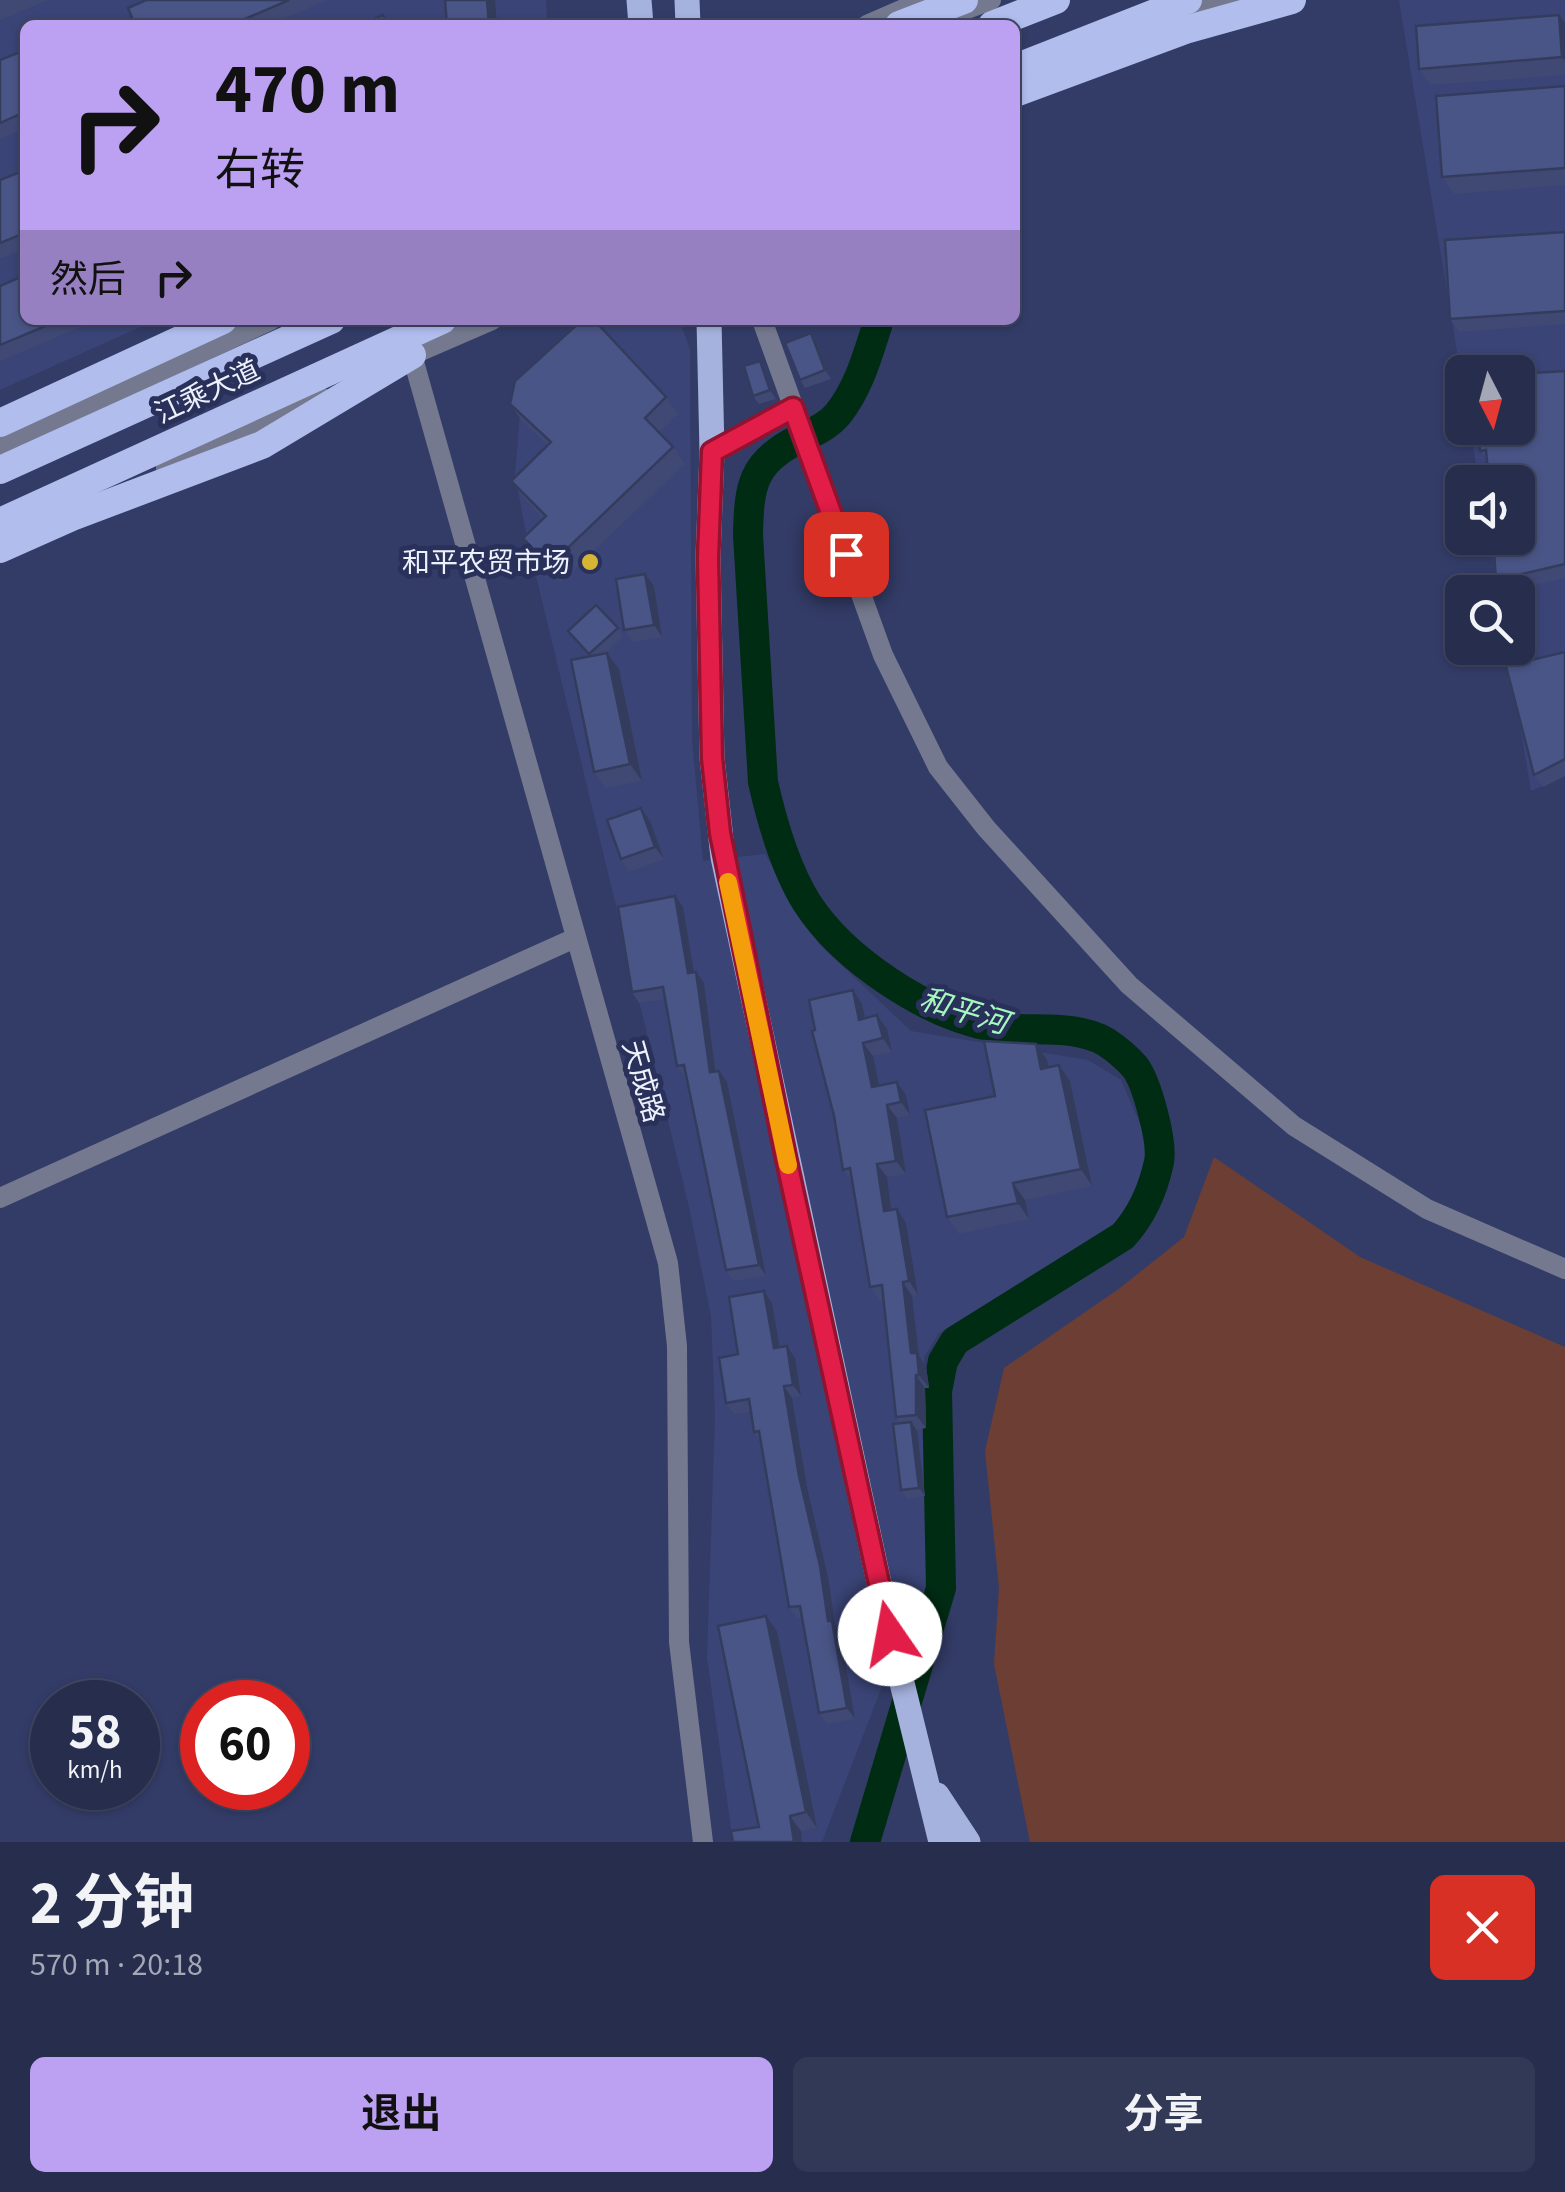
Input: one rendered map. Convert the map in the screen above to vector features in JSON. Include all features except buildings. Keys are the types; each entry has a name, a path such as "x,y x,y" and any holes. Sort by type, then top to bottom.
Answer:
{"highway":[{"path":"912,20 964,0"},
{"path":"1005,20 1056,0"},
{"path":"1020,66 1188,0"},
{"path":"1020,91 1185,30 1292,0"},
{"path":"0,423 211,325"},
{"name":"江乘大道","path":"0,470 320,325"},
{"name":"江乘大道","path":"0,522 431,325"},
{"path":"0,546 262,445 412,355"}],"main road":[{"path":"709,325 712,452 708,558 712,758 718,825 890,1634 941,1842"},
{"path":"920,1764 968,1842"}],"street":[{"path":"878,20 924,0"},
{"path":"935,20 991,0"},
{"path":"1020,80 1128,36 1232,0"},
{"path":"0,446 259,325"},
{"path":"0,546 481,325"},
{"path":"764,325 882,655 938,767 986,828 1129,985 1294,1126 1428,1209 1565,1268"},
{"name":"天成路","path":"412,355 668,1263 677,1346 679,1642 703,1842"},
{"path":"0,1198 575,938"}],"lane":[{"path":"712,452 796,416"}],"shaded area":[{"path":"0,0 546,0 547,20 20,20 20,325 145,325 0,390"},
{"path":"1399,0 1565,0 1565,776 1531,791 1510,665 1535,665 1535,575 1495,575 1492,555 1535,555 1535,465 1476,465 1473,445 1535,445 1535,355 1458,355"},
{"path":"589,325 681,325 690,349 692,738 703,861 765,854 819,944 911,1031 1088,1060 1121,1080 1147,1140 1141,1200 1102,1246 939,1333 924,1357 929,1582 883,1684 822,1842 733,1842 707,1658 715,1415 711,1316 689,1207 528,543 515,475 522,389 567,332"},
{"path":"1214,1157 1360,1257 1565,1347 1565,1842 1030,1842 994,1664 999,1587 985,1451 1004,1368 1120,1288 1184,1237"}],"waterway":[{"name":"和平河","path":"865,1842 941,1588 937,1391 943,1361 955,1341 1123,1236 1146,1202 1160,1153 1144,1086 1135,1067 1117,1050 1080,1032 1008,1029 968,1021 915,998 865,964 823,924 799,889 780,844 763,782 748,535 752,489 771,457 838,414 858,381 877,325"}],"slow traffic":[{"path":"728,882 788,1165"}],"place":[{"name":"和平农贸市场","path":"590,562"}],"route":[{"path":"846,554 793,408 712,452 708,558 716,809 786,1158 890,1634"}]}
